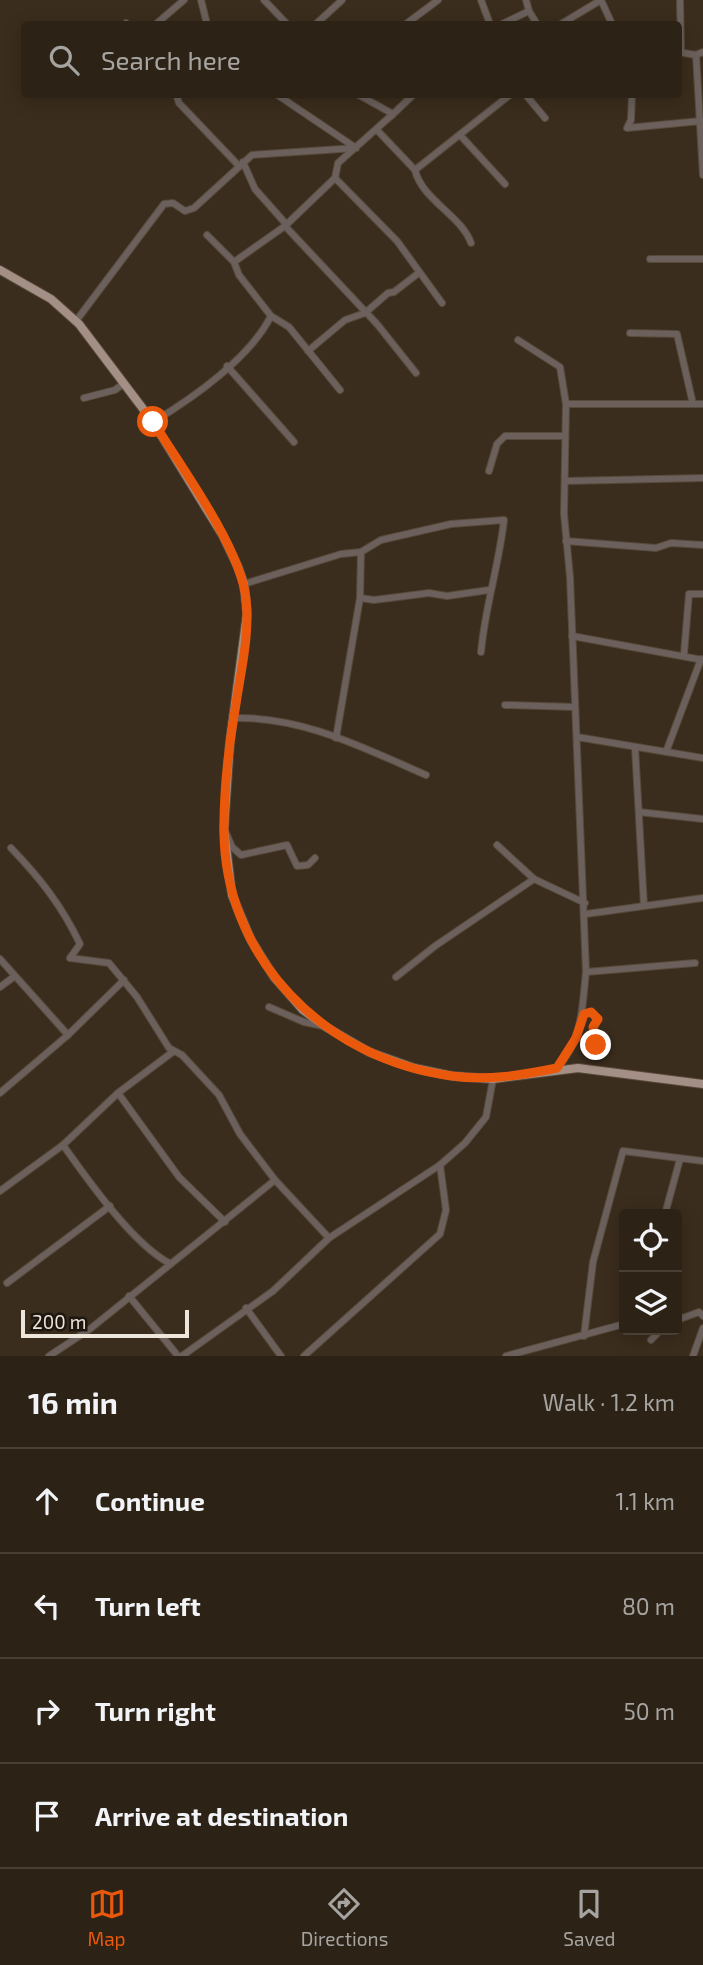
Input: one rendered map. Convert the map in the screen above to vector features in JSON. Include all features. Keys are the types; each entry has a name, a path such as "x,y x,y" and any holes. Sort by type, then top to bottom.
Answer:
{"main road":[{"path":"0,270 51,299 76,321 153,422 223,536 244,584 247,614 245,643 233,718 224,828 232,895 250,940 274,977 303,1010 326,1027 369,1052 414,1068 452,1076 493,1079 557,1068 606,1069 703,1084"}],"street":[{"path":"160,21 184,0"},
{"path":"201,0 206,21"},
{"path":"264,0 284,21"},
{"path":"319,21 342,0"},
{"path":"410,21 438,0"},
{"path":"481,0 489,21"},
{"path":"526,0 535,21"},
{"path":"566,21 601,0 611,21"},
{"path":"680,0 680,21"},
{"path":"508,21 529,11"},
{"path":"699,53 703,175"},
{"path":"177,98 179,103 241,164 255,189 416,373"},
{"path":"282,98 356,148"},
{"path":"335,174 338,163 393,114 364,98"},
{"path":"234,262 286,225 410,98"},
{"path":"415,170 506,98"},
{"path":"528,98 545,118"},
{"path":"632,98 628,128 701,121"},
{"path":"377,130 415,170 442,208 468,234 471,243"},
{"path":"460,135 505,184"},
{"path":"76,321 164,204 173,202 185,211 194,208 252,155 356,148"},
{"path":"335,174 397,242 431,284 442,303"},
{"path":"207,235 234,262 239,275 252,288 271,316 289,327 340,390"},
{"path":"650,259 703,259"},
{"path":"308,351 345,320 365,313 388,293 394,292 416,275"},
{"path":"153,422 187,402 265,328 271,316"},
{"path":"630,333 677,334 694,404"},
{"path":"518,340 559,365 566,404 566,541 586,914 586,972 584,1014 576,1038 557,1068"},
{"path":"227,366 294,442"},
{"path":"85,398 115,390 123,384"},
{"path":"566,404 703,404"},
{"path":"489,471 497,443 505,436 564,436"},
{"path":"565,481 703,478"},
{"path":"244,584 341,554 362,552 381,540 439,526 504,520 500,557 489,590 491,601 481,652"},
{"path":"566,541 656,548 671,543 703,545"},
{"path":"336,738 360,598 362,552"},
{"path":"360,598 374,600 429,593 447,596 489,590"},
{"path":"684,654 689,594 703,594"},
{"path":"572,636 702,659 666,752"},
{"path":"505,705 575,707"},
{"path":"233,718 285,720 426,775"},
{"path":"577,737 703,758"},
{"path":"635,747 644,906"},
{"path":"639,812 703,819"},
{"path":"224,828 233,847 241,855 286,845 297,866 308,865 315,858"},
{"path":"498,845 534,879 585,904"},
{"path":"11,848 44,882 66,914 80,944 69,958 109,962 169,1048 182,1055 219,1095 240,1133 275,1180 329,1238"},
{"path":"396,977 435,946 534,879"},
{"path":"586,914 703,898"},
{"path":"0,959 68,1035"},
{"path":"586,972 695,963"},
{"path":"0,988 15,976"},
{"path":"0,1093 68,1035 124,980"},
{"path":"269,1007 304,1022 326,1027"},
{"path":"584,1014 591,1012 598,1019 593,1027 596,1052"},
{"path":"0,1191 62,1145 118,1093 174,1051"},
{"path":"129,1296 180,1356 273,1291 329,1238 440,1165 465,1143 486,1117 493,1079"},
{"path":"118,1093 179,1177 225,1222"},
{"path":"62,1145 110,1206 152,1251 169,1263"},
{"path":"584,1336 593,1262 623,1151 703,1161"},
{"path":"666,1209 680,1160"},
{"path":"304,1356 440,1234 446,1210 440,1165"},
{"path":"49,1356 90,1329 275,1180"},
{"path":"7,1283 110,1206"},
{"path":"246,1308 281,1356"},
{"path":"682,1318 703,1316"},
{"path":"506,1356 619,1326"},
{"path":"693,1356 703,1328"},
{"path":"651,1340 656,1335"}],"route":[{"path":"153,422 223,536 244,584 247,614 245,643 230,741 224,828 232,895 250,940 274,977 303,1010 326,1027 369,1052 414,1068 452,1076 493,1079 557,1068 567,1056 584,1014 591,1012 598,1019 593,1027 596,1045"}]}
